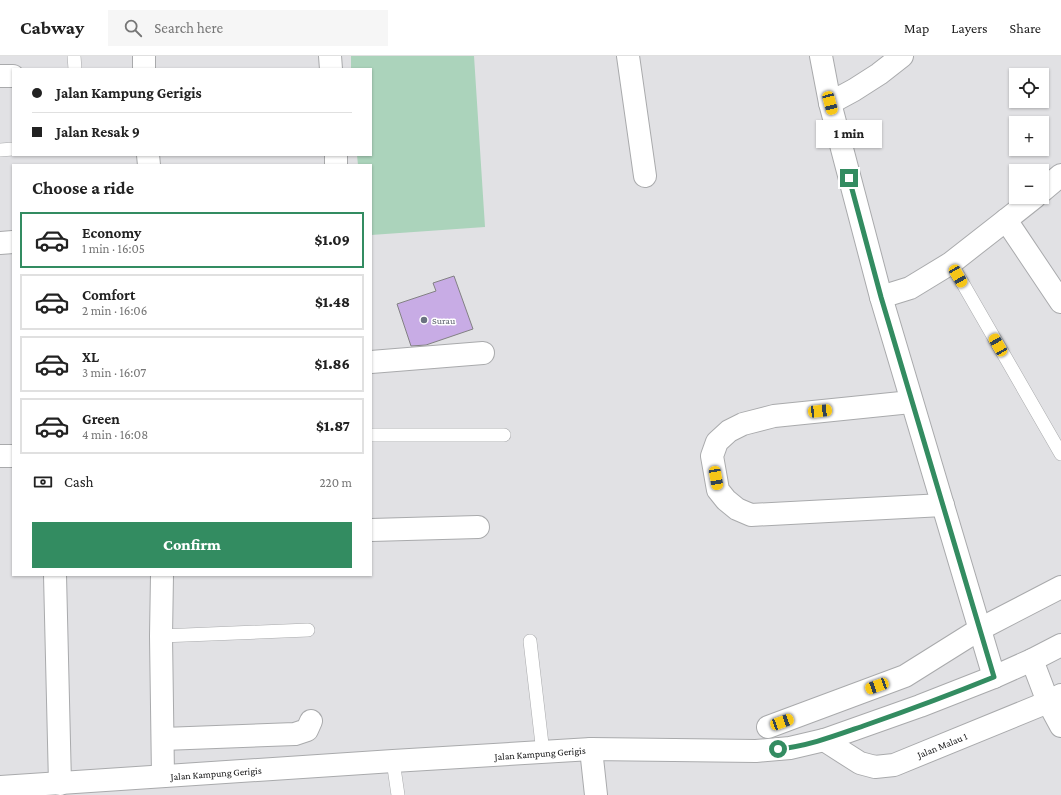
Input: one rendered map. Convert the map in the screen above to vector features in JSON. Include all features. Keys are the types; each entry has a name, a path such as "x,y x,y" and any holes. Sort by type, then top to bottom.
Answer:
{"street":[{"path":"144,56 144,68"},
{"path":"330,56 331,68"},
{"path":"628,56 645,176"},
{"path":"821,56 830,103 881,297 994,677"},
{"path":"830,103 854,90 902,56"},
{"path":"0,76 12,76"},
{"path":"1049,185 1061,175"},
{"path":"881,297 910,288 951,263 1026,204"},
{"path":"1006,220 1057,288"},
{"path":"0,243 12,242"},
{"path":"372,362 484,353"},
{"path":"911,402 774,416 743,424 729,431 717,442 712,456 718,490 726,500 737,509 751,515 943,505"},
{"path":"0,456 12,456"},
{"path":"372,530 478,527"},
{"path":"55,576 60,784"},
{"path":"162,576 161,636 163,776"},
{"path":"768,727 905,676 980,629 1061,586"},
{"name":"Jalan Kampung Gerigis","path":"0,787 60,784 89,788 163,776 591,749 756,751 790,748 824,740 920,706 994,677 1061,645"},
{"path":"1032,660 1055,698 1061,726"},
{"name":"Jalan Malau 1","path":"824,740 860,763 875,767 894,765 1055,698"},
{"path":"163,738 295,734 307,730 311,721"},
{"path":"591,749 596,795"}],"lane":[{"path":"74,56 75,68"},
{"path":"0,150 12,149"},
{"path":"951,263 1061,454"},
{"path":"372,435 504,435"},
{"path":"161,636 308,630"},
{"path":"530,641 543,753"},
{"path":"393,761 398,795"}],"green space":[{"path":"351,56 474,56 485,227 372,235 372,164 358,164 357,156 372,156 372,68 351,68"}],"building":[{"name":"Surau","path":"454,276 473,329 426,345 411,346 397,304 436,291 433,283"}],"place":[{"name":"Surau","path":"424,320"}],"route":[{"path":"778,749 790,748 824,740 920,706 994,677 911,402 849,178"}]}
